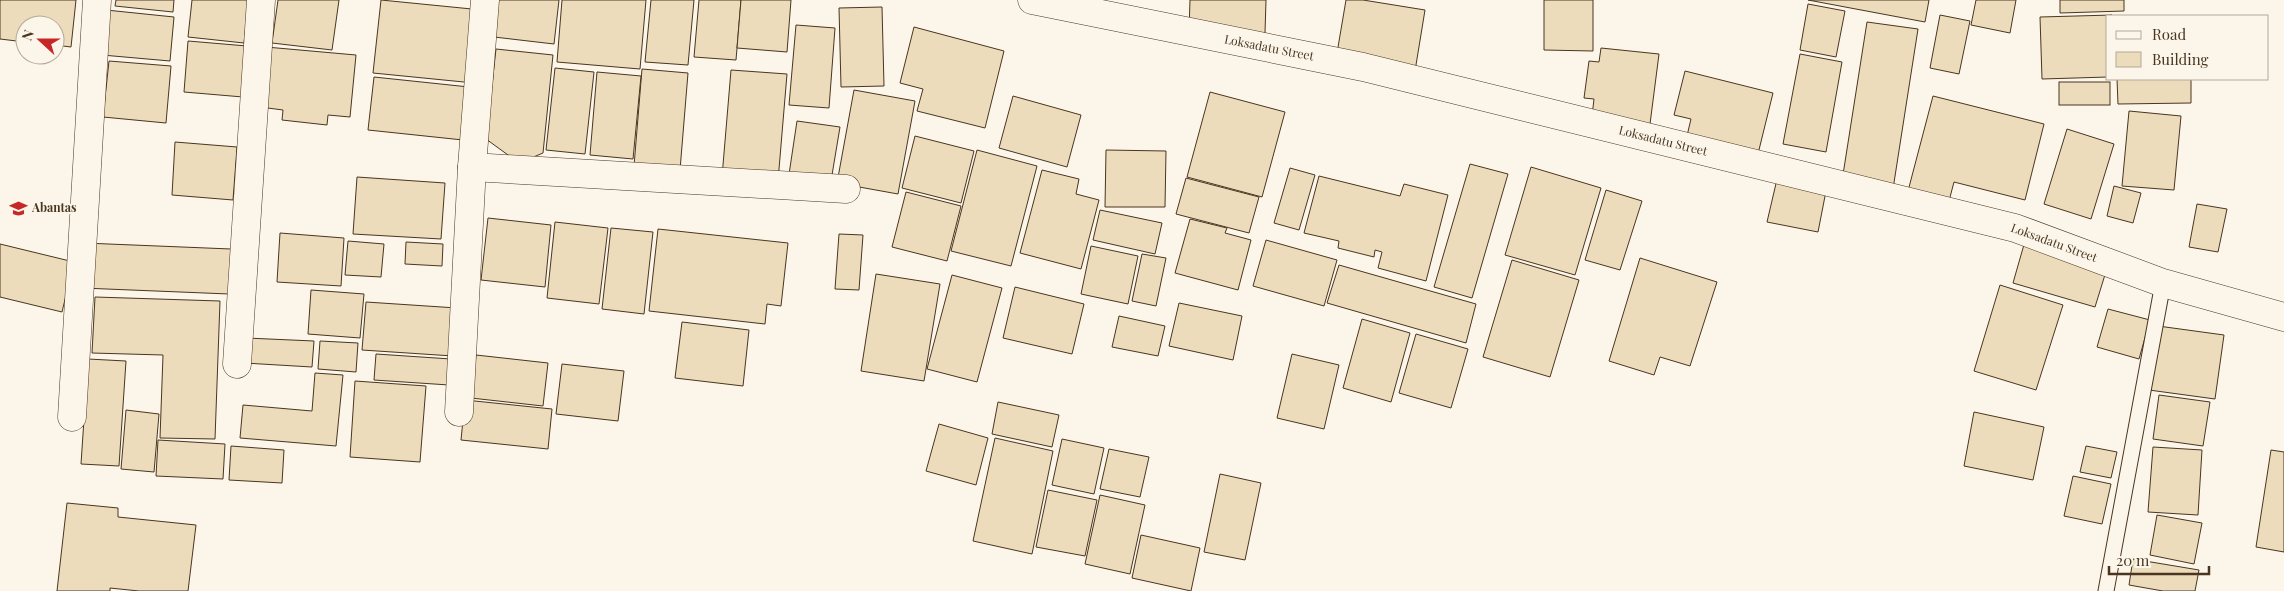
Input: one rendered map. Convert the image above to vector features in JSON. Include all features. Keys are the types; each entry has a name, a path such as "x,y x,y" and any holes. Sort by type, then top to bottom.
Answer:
{"street":[{"path":"72,417 97,0"},
{"path":"237,364 261,0"},
{"path":"459,412 472,166 484,0"},
{"name":"Loksadatu Street","path":"1032,0 1363,67 2015,228 2163,283 2284,317"},
{"path":"472,166 846,189"}],"lane":[{"path":"2106,591 2163,283"}],"building":[{"path":"0,0 76,0 71,47 65,46 65,15 15,15 15,41 0,39"},
{"path":"116,0 174,0 173,12 115,6"},
{"path":"192,0 249,0 244,43 188,37"},
{"path":"278,0 339,0 332,50 272,43"},
{"path":"381,0 482,10 474,83 373,73"},
{"path":"498,0 559,0 554,44 494,37"},
{"path":"562,0 646,0 640,69 557,62"},
{"path":"651,0 694,0 688,65 645,62"},
{"path":"699,0 741,0 736,60 694,57"},
{"path":"741,0 791,0 787,52 737,48"},
{"path":"1190,0 1266,0 1265,33 1189,31"},
{"path":"1346,0 1363,0 1425,10 1415,71 1336,59"},
{"path":"1544,0 1593,0 1593,51 1544,50"},
{"path":"1808,0 1929,0 1925,22"},
{"path":"1976,0 2016,0 2010,33 1971,25"},
{"path":"2060,0 2124,0 2124,11 2060,13"},
{"path":"1808,4 1845,11 1836,57 1800,50"},
{"path":"882,7 884,86 841,87 839,8"},
{"path":"106,10 174,17 170,61 102,55"},
{"path":"1940,15 1970,21 1959,74 1930,68"},
{"path":"2106,15 2106,77 2042,79 2040,17"},
{"path":"1867,22 1918,29 1893,189 1842,181"},
{"path":"796,25 835,28 829,108 789,105"},
{"path":"914,27 1004,51 985,128 917,111 923,89 900,83"},
{"path":"188,41 247,46 243,97 184,92"},
{"path":"266,47 356,55 350,117 328,115 327,125 282,120 283,110 260,107"},
{"path":"1601,48 1659,54 1650,124 1592,116 1594,99 1584,98 1589,61 1599,62"},
{"path":"496,49 553,55 543,153 519,163 486,139"},
{"path":"1800,54 1842,62 1826,152 1783,144"},
{"path":"109,61 171,66 166,123 103,117"},
{"path":"555,68 594,72 585,154 546,150"},
{"path":"642,69 688,73 680,170 634,166"},
{"path":"731,70 787,74 778,181 722,177"},
{"path":"1685,71 1773,93 1756,162 1685,144 1691,119 1674,115"},
{"path":"597,72 641,76 633,159 590,155"},
{"path":"374,77 469,87 463,140 368,130"},
{"path":"2117,80 2191,80 2191,103 2118,104"},
{"path":"2059,82 2110,82 2110,105 2059,105"},
{"path":"854,90 915,101 898,194 837,183"},
{"path":"1210,92 1285,112 1262,197 1187,177"},
{"path":"1013,96 1081,115 1067,167 999,148"},
{"path":"1933,96 2044,124 2025,200 1954,182 1949,201 1908,191"},
{"path":"2129,111 2181,116 2174,190 2122,186"},
{"path":"797,121 840,127 830,187 788,181"},
{"path":"2067,129 2114,144 2091,219 2044,204"},
{"path":"915,136 974,151 961,203 902,188"},
{"path":"175,142 237,147 233,200 172,195"},
{"path":"977,150 1037,166 1011,266 951,251"},
{"path":"1106,150 1166,151 1165,207 1105,207"},
{"path":"1470,164 1508,174 1472,298 1434,287"},
{"path":"1531,167 1601,188 1575,275 1505,255"},
{"path":"1290,168 1315,175 1299,230 1274,223"},
{"path":"1042,170 1079,179 1076,194 1099,200 1081,269 1020,253"},
{"path":"1778,175 1827,186 1818,232 1767,222"},
{"path":"1319,176 1400,196 1404,184 1448,195 1426,281 1378,268 1382,252 1375,250 1374,257 1338,248 1339,241 1304,233"},
{"path":"357,177 445,183 441,239 353,234"},
{"path":"1186,178 1259,197 1249,233 1176,214"},
{"path":"2114,186 2141,193 2133,223 2107,216"},
{"path":"1606,190 1642,201 1620,270 1585,260"},
{"path":"906,192 961,206 947,261 892,247"},
{"path":"2197,204 2227,209 2218,252 2189,247"},
{"path":"1100,210 1162,223 1155,254 1093,240"},
{"path":"488,218 551,225 545,287 481,280"},
{"path":"1190,219 1227,228 1225,233 1251,240 1238,290 1175,273"},
{"path":"555,222 608,228 599,304 547,298"},
{"path":"611,228 653,232 644,314 602,309"},
{"path":"658,229 788,243 781,306 767,304 765,324 649,311"},
{"path":"280,233 344,238 341,286 277,282"},
{"path":"839,234 863,235 859,290 835,289"},
{"path":"1266,240 1337,260 1324,306 1253,286"},
{"path":"348,241 384,244 381,277 345,275"},
{"path":"2025,241 2108,265 2095,307 2013,283"},
{"path":"406,242 443,244 442,266 405,264"},
{"path":"84,243 231,249 229,294 82,288"},
{"path":"0,244 74,262 62,312 0,297"},
{"path":"1091,246 1138,256 1128,304 1081,294"},
{"path":"1142,254 1166,258 1156,306 1132,301"},
{"path":"1640,258 1717,282 1690,366 1660,357 1654,375 1609,361"},
{"path":"1512,260 1579,280 1550,377 1483,357"},
{"path":"1339,265 1476,304 1466,343 1327,303"},
{"path":"876,274 940,284 924,381 861,371"},
{"path":"952,275 1002,288 977,382 927,369"},
{"path":"2000,285 2063,305 2036,390 1974,371"},
{"path":"1015,287 1084,304 1072,354 1003,338"},
{"path":"311,290 364,294 360,338 308,334"},
{"path":"95,297 220,301 215,439 160,438 163,355 92,353"},
{"path":"366,302 457,308 453,356 362,350"},
{"path":"1179,303 1242,316 1233,360 1169,346"},
{"path":"2108,309 2150,320 2139,359 2097,347"},
{"path":"1119,316 1165,326 1158,356 1112,347"},
{"path":"1362,319 1410,333 1391,402 1343,388"},
{"path":"682,322 749,330 743,386 675,378"},
{"path":"2158,326 2224,335 2215,399 2149,390"},
{"path":"1416,334 1468,349 1451,408 1399,393"},
{"path":"246,338 314,341 312,367 244,363"},
{"path":"320,341 358,343 356,372 318,369"},
{"path":"376,354 451,359 449,385 374,380"},
{"path":"1292,354 1339,365 1324,429 1277,418"},
{"path":"476,355 548,363 543,406 471,398"},
{"path":"88,359 126,361 119,466 81,464"},
{"path":"562,364 624,371 618,421 556,414"},
{"path":"315,373 343,375 336,446 240,438 243,405 312,411"},
{"path":"355,381 426,386 420,462 350,457"},
{"path":"2159,395 2210,402 2203,446 2153,439"},
{"path":"465,400 552,409 548,449 461,440"},
{"path":"998,402 1059,415 1052,447 992,434"},
{"path":"126,410 159,414 154,472 121,469"},
{"path":"1974,412 2044,427 2033,480 1964,466"},
{"path":"939,424 988,438 976,485 926,471"},
{"path":"995,438 1053,451 1032,554 973,541"},
{"path":"1062,439 1104,448 1094,494 1052,485"},
{"path":"158,440 225,444 223,479 156,476"},
{"path":"231,446 284,450 282,483 229,480"},
{"path":"2086,446 2117,452 2111,478 2080,472"},
{"path":"2153,447 2202,450 2198,515 2148,512"},
{"path":"1109,449 1149,457 1140,497 1100,489"},
{"path":"2271,450 2284,452 2284,552 2256,547"},
{"path":"1220,474 1261,483 1245,560 1204,552"},
{"path":"2073,476 2111,484 2102,524 2064,516"},
{"path":"1048,490 1097,500 1085,556 1036,547"},
{"path":"1100,495 1145,505 1130,574 1085,564"},
{"path":"67,503 118,508 118,517 196,525 188,591 139,591 110,588 110,591 57,591"},
{"path":"2157,515 2202,523 2194,564 2150,555"},
{"path":"1141,535 1200,548 1191,591 1132,578"},
{"path":"2133,559 2199,570 2195,591 2163,591 2129,585"}],"place":[{"name":"Abantas","path":"18,208"}]}
